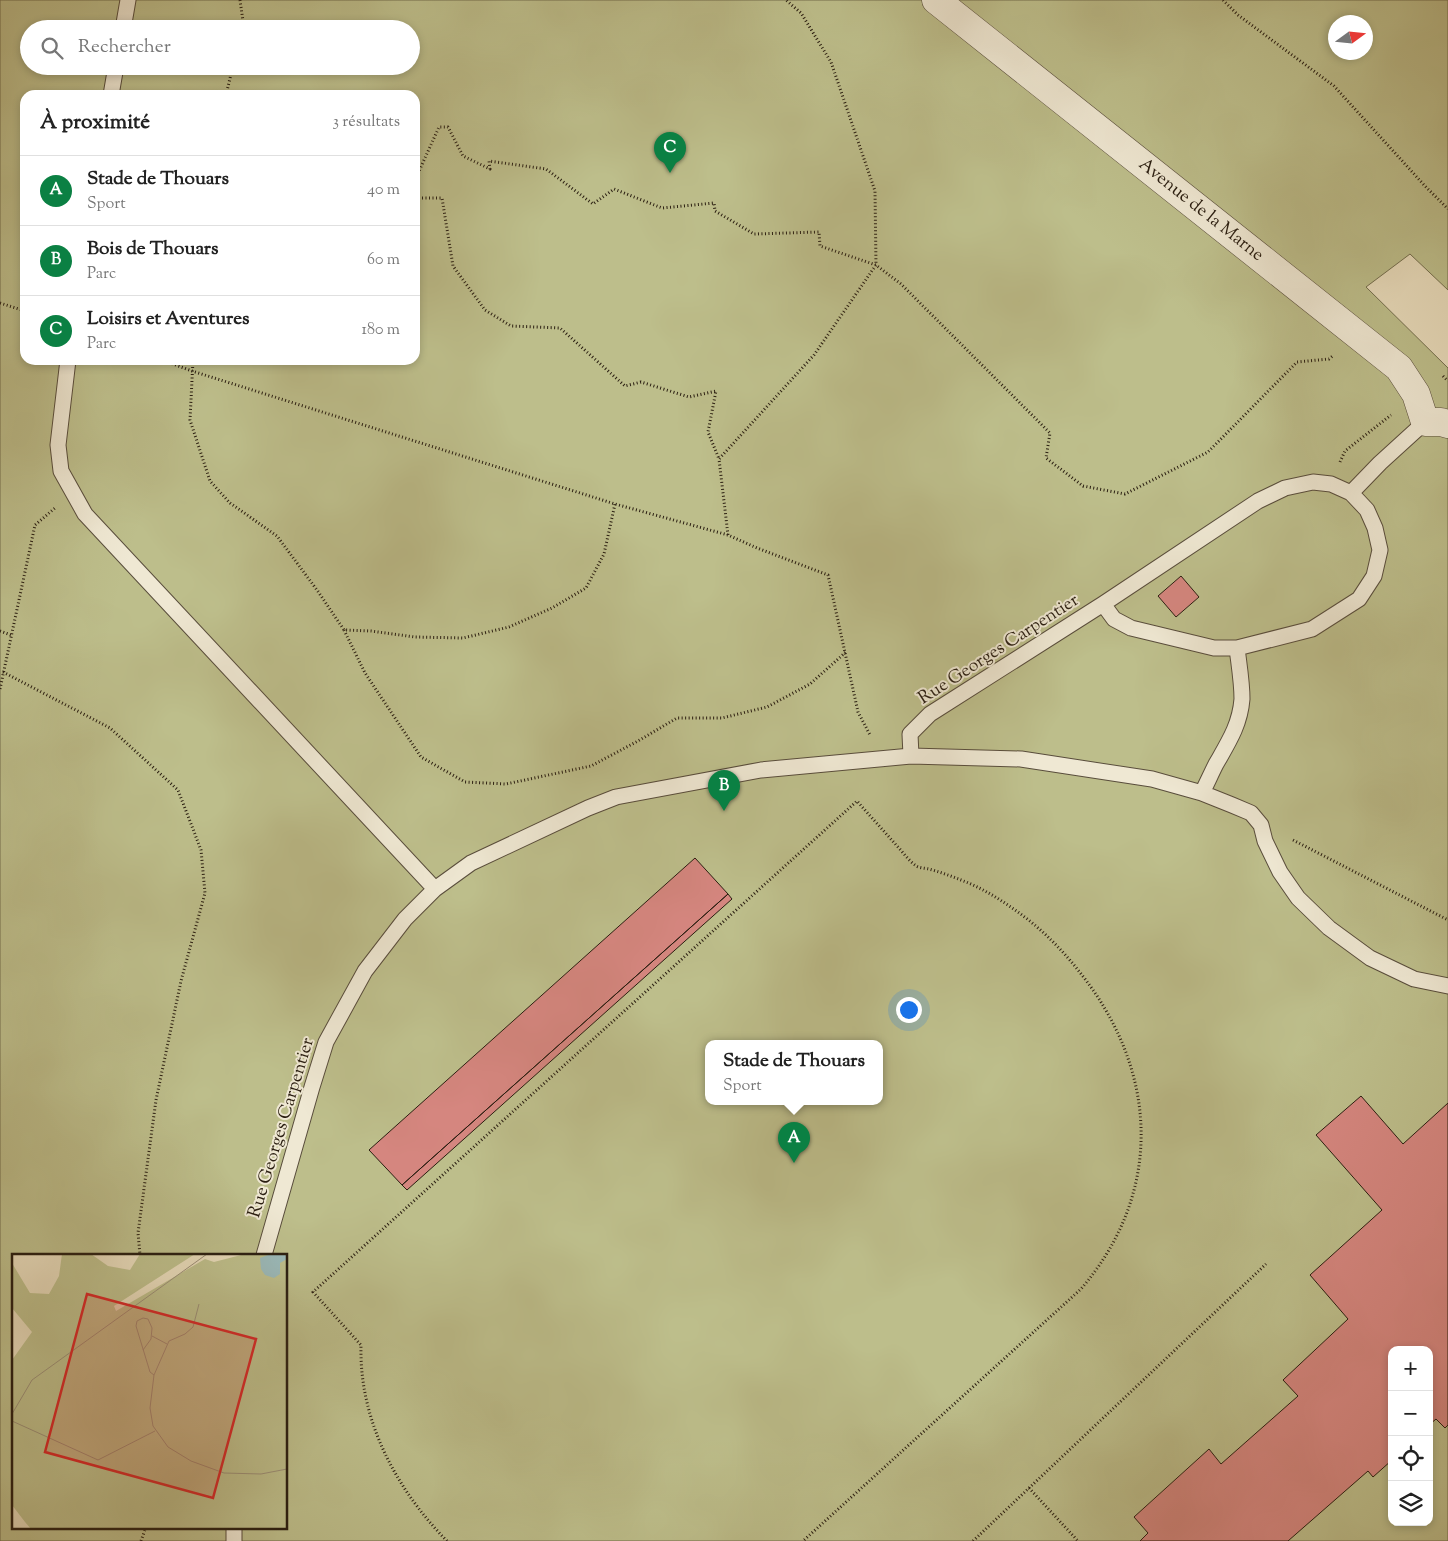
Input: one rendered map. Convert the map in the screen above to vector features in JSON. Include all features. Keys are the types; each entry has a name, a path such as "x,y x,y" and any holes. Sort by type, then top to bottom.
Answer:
{"street":[{"name":"Avenue de la Marne","path":"936,0 1399,368 1437,423"}],"lane":[{"path":"125,20 128,0"},
{"path":"112,90 114,75"},
{"path":"67,365 58,445 61,471 85,514 435,889"},
{"path":"1351,493 1380,463 1437,423"},
{"name":"Rue Georges Carpentier","path":"911,756 910,734 930,714 1103,604 1258,501 1285,488 1312,482 1331,484 1351,493 1366,510 1375,528 1380,550 1374,576 1359,599 1312,629 1237,648 1214,648 1131,628 1114,619 1103,604"},
{"path":"1202,792 1230,742 1238,722 1242,700 1237,648"},
{"name":"Rue Georges Carpentier","path":"264,1254 326,1042 365,971 405,919 435,889 471,863 588,808 616,797 761,770 911,756 1021,759 1152,778 1202,792 1251,813 1261,825 1265,840 1280,872 1298,898 1329,928 1370,958 1414,979 1448,986"},
{"path":"234,1528 234,1541"}],"path":[{"path":"240,0 243,20"},
{"path":"719,459 814,355 876,265 875,191 831,62 802,13 786,0"},
{"path":"1223,0 1238,15 1334,86 1424,186 1448,209"},
{"path":"227,90 231,75"},
{"path":"420,169 439,127 448,127 463,156 490,169 489,161 546,169 592,204 614,189 662,208 714,203 715,211 754,234 819,232 820,246 876,265 901,284 1050,432 1046,458 1083,486 1125,494 1208,452 1297,362 1329,359 1355,333"},
{"path":"420,198 442,198 453,266 485,310 510,326 560,328 625,386 641,382 690,397 716,392 708,432 719,459 728,535"},
{"path":"0,303 20,310"},
{"path":"176,365 615,504 728,535 828,575 858,712 871,737 911,756"},
{"path":"193,365 190,420 210,481 230,503 277,536 344,630 365,673 421,757 465,782 506,784 591,766 677,718 722,718 768,707 810,684 846,652"},
{"path":"1331,484 1346,451 1393,413 1398,393 1406,378"},
{"path":"0,689 35,525 73,494"},
{"path":"344,630 371,631 415,637 463,638 509,627 552,608 586,588 604,554 615,504"},
{"path":"0,631 11,635"},
{"path":"3,672 110,728 117,734 178,790 201,850 205,893 182,981 156,1100 138,1233 140,1254"},
{"path":"447,1541 401,1484 376,1436 363,1384 360,1358 361,1345 313,1292 857,801 916,867 945,874 982,889 1028,919 1048,937 1079,971 1100,1000 1114,1024 1129,1061 1140,1106 1141,1146 1136,1185 1123,1223 1105,1258 1081,1289 803,1541"},
{"path":"1265,840 1282,835 1448,920"},
{"path":"973,1541 1266,1264"},
{"path":"1029,1488 1078,1541"},
{"path":"141,1541 146,1528"}],"green space":[{"path":"0,0 1448,0 1448,290 1410,254 1366,287 1448,368 1448,1541 0,1541"}],"building":[{"path":"1181,576 1199,597 1176,617 1158,596"},
{"path":"695,858 728,894 402,1185 369,1150"},
{"path":"728,894 732,899 407,1190 402,1185"},
{"path":"1361,1096 1403,1144 1448,1103 1448,1425 1445,1428 1436,1419 1433,1422 1433,1346 1388,1346 1388,1464 1373,1477 1368,1471 1288,1541 1140,1541 1148,1533 1134,1517 1209,1449 1221,1464 1298,1396 1283,1380 1348,1319 1310,1275 1382,1210 1316,1135"}],"place":[{"name":"Loisirs et Aventures","path":"670,173"},
{"name":"Bois de Thouars","path":"724,811"},
{"name":"Stade de Thouars","path":"794,1163"}]}
